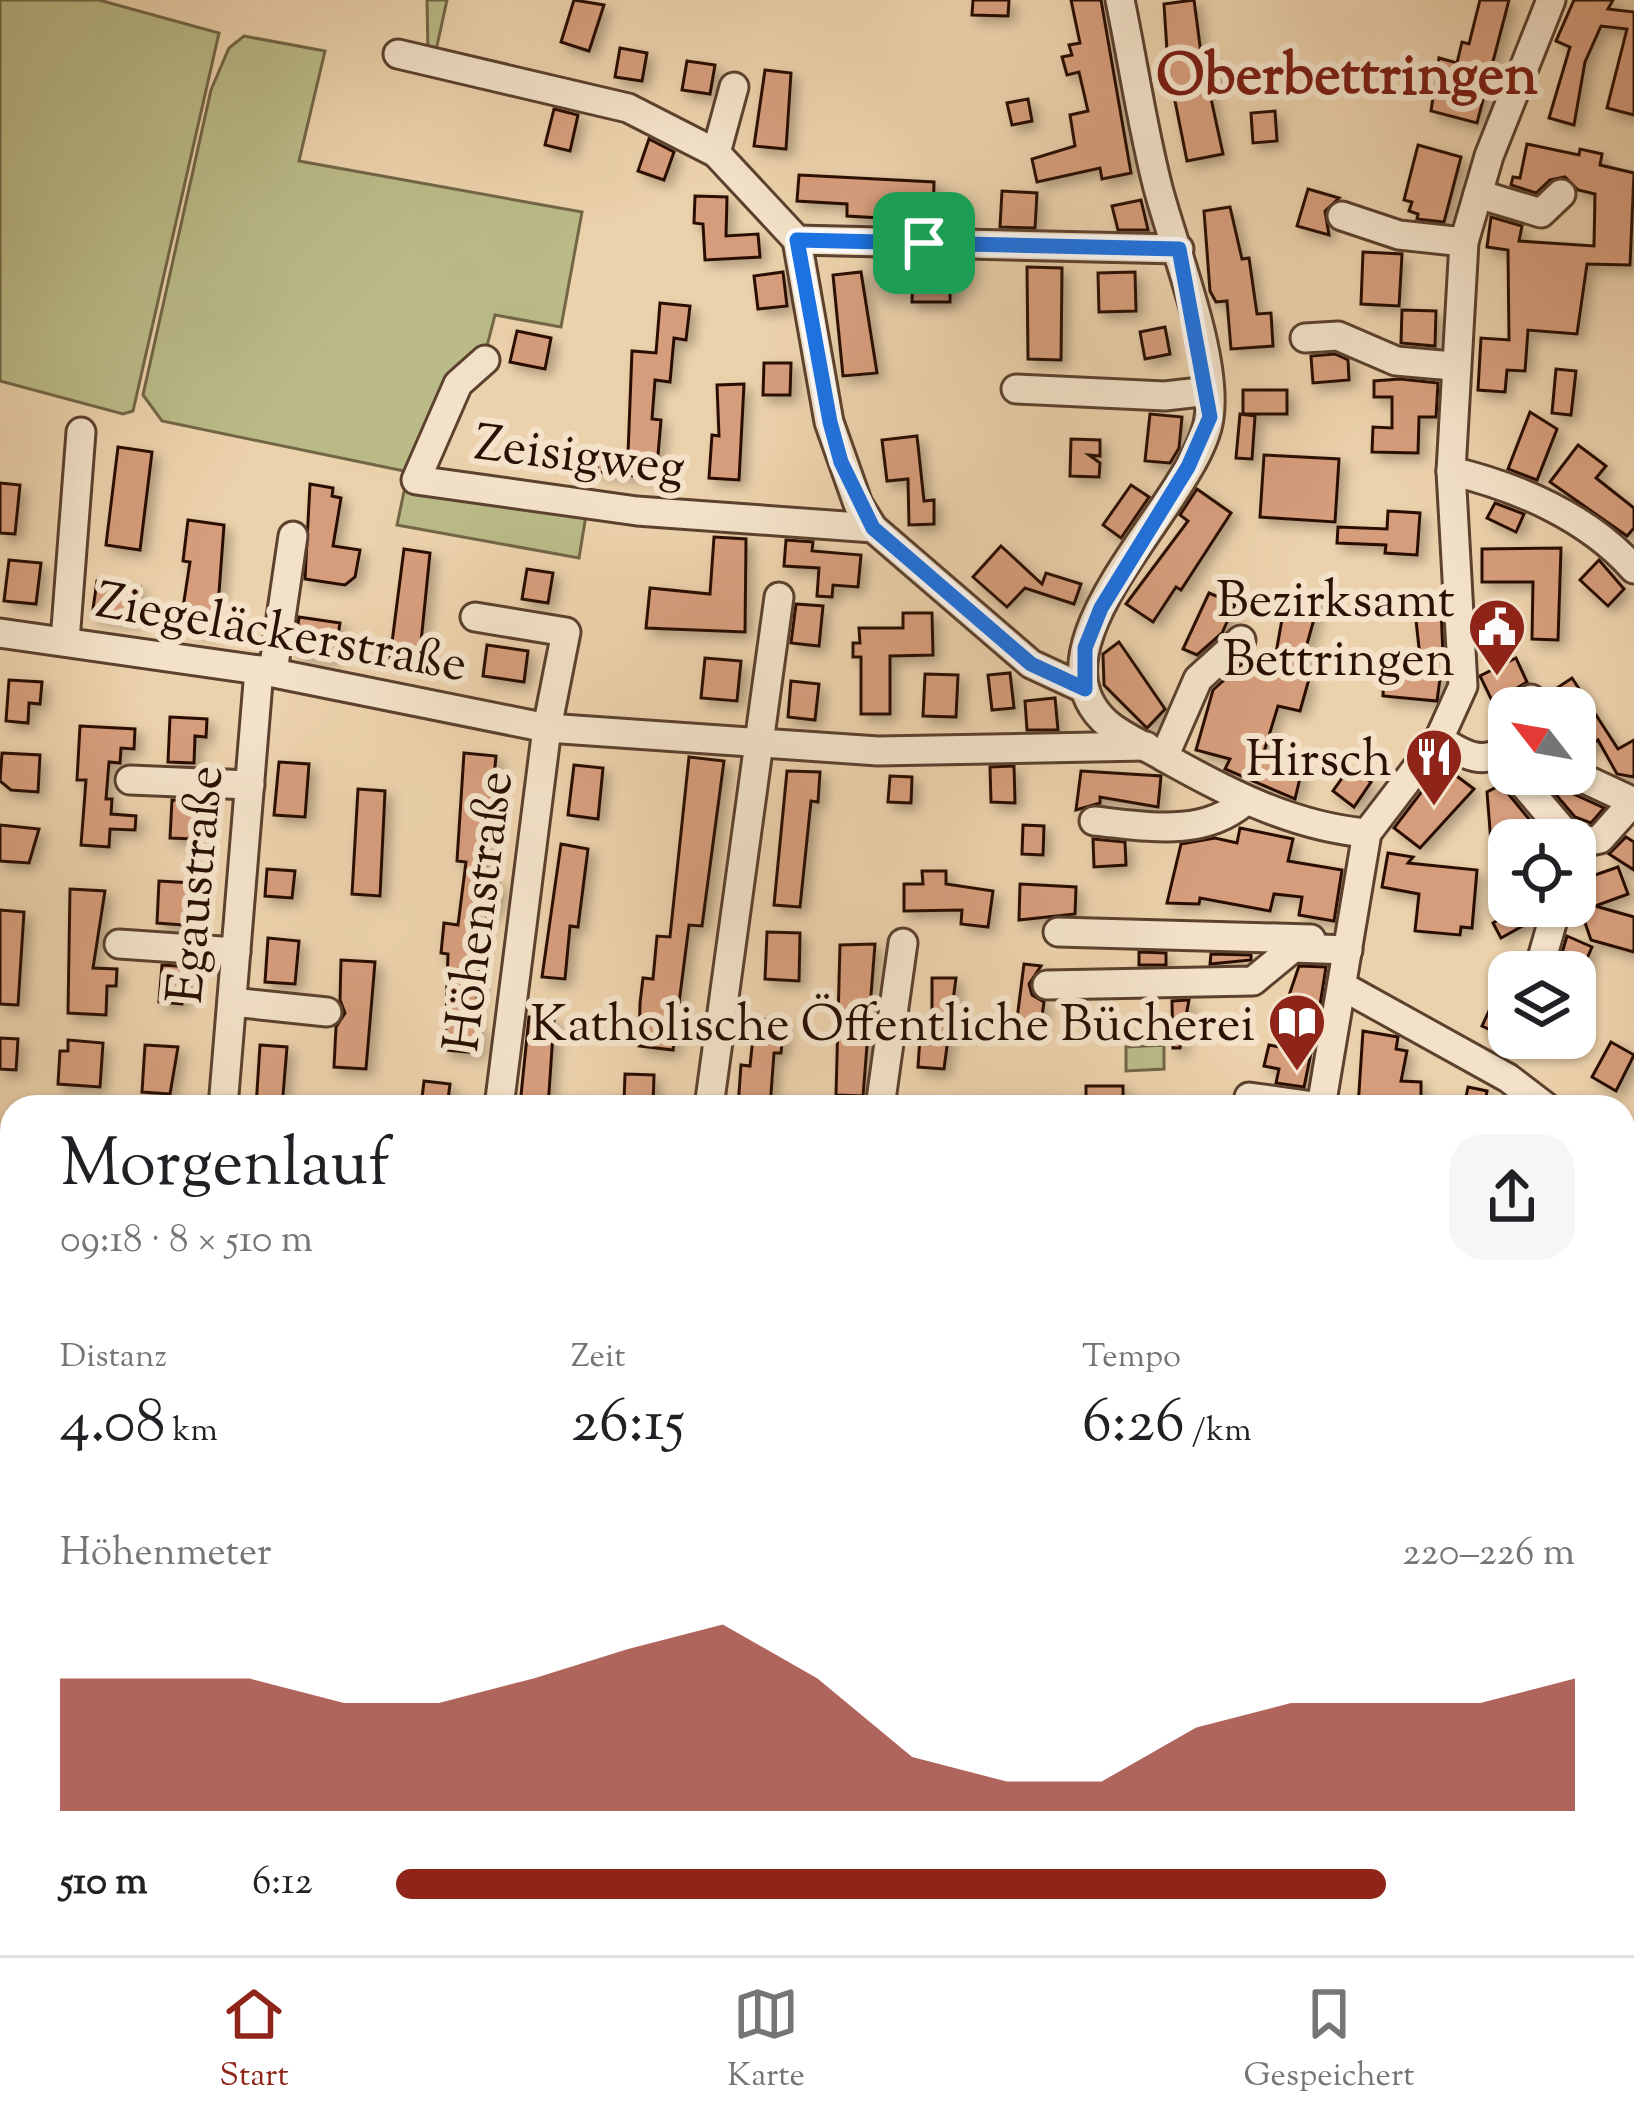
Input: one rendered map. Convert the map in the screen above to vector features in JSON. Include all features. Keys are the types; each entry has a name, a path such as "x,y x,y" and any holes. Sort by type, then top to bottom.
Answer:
{"street":[{"path":"1085,689 1085,648 1101,608 1205,434 1209,391 1179,249 1159,190 1120,0"},
{"path":"1323,1095 1367,833 1439,740 1463,686 1451,471 1453,366 1464,242 1551,0"},
{"path":"398,54 628,108 716,153 797,240 830,422 841,462 873,528 1031,664 1085,689 1107,723 1244,802 1367,833"},
{"path":"716,153 734,87"},
{"path":"1478,194 1541,214 1561,194"},
{"path":"1342,216 1399,236 1464,242"},
{"path":"797,240 1179,249"},
{"path":"1305,338 1338,335 1396,361 1453,366"},
{"name":"Zeisigweg","path":"485,360 458,384 416,480 637,511 873,528"},
{"path":"1016,389 1165,396 1209,391"},
{"path":"65,641 81,432"},
{"path":"1451,471 1526,495 1567,516 1634,569"},
{"name":"Egaustraße","path":"224,1095 250,785 266,671 293,536"},
{"path":"711,1095 779,597"},
{"name":"Ziegeläckerstraße","path":"476,617 566,632 547,728"},
{"name":"Ziegeläckerstraße","path":"0,633 266,671 547,728 878,751 1155,751"},
{"path":"1155,751 1198,680 1241,640"},
{"name":"Höhenstraße","path":"501,1095 547,728"},
{"path":"1439,740 1488,760"},
{"path":"130,780 250,785"},
{"path":"1596,784 1633,802 1596,840"},
{"path":"1535,795 1554,819"},
{"path":"1094,821 1176,828 1224,820 1244,802"},
{"path":"1058,932 1348,945"},
{"path":"119,944 236,952"},
{"path":"882,1095 903,944"},
{"path":"1047,985 1253,981 1293,948 1348,945"},
{"path":"1342,986 1530,1095"},
{"path":"232,1002 327,1012"}],"green space":[{"path":"0,0 99,0 219,33 133,411 123,414 0,381"},
{"path":"427,0 447,0 435,55 428,53"},
{"path":"244,36 325,51 299,161 582,212 561,327 495,315 486,350 409,472 162,421 143,395 211,90 229,48"},
{"path":"406,482 587,509 579,558 397,525"},
{"path":"1164,1045 1164,1069 1126,1071 1126,1047"}],"building":[{"path":"574,0 604,5 589,51 561,42"},
{"path":"973,0 1009,0 1008,16 972,15"},
{"path":"1071,0 1101,0 1131,173 1102,179 1100,168 1037,182 1032,159 1075,146 1070,115 1088,111 1079,72 1067,75 1062,57 1072,55 1069,45 1080,43"},
{"path":"1194,0 1202,61 1215,59 1218,78 1207,80 1223,154 1187,161 1168,66 1164,4"},
{"path":"1480,0 1509,0 1477,123 1431,111 1439,58 1457,63 1462,42 1469,44"},
{"path":"1574,0 1613,0 1608,9 1634,12 1634,115 1607,108 1627,29 1601,26 1585,62 1574,125 1549,118 1570,47 1556,41"},
{"path":"620,48 647,53 642,81 615,77"},
{"path":"687,61 715,65 710,94 682,90"},
{"path":"765,70 791,73 786,149 754,146"},
{"path":"1028,99 1032,121 1012,125 1007,103"},
{"path":"554,109 578,115 570,151 545,145"},
{"path":"1275,111 1277,141 1253,143 1251,113"},
{"path":"649,139 674,152 664,180 638,171"},
{"path":"1527,144 1579,155 1580,149 1602,154 1600,165 1634,173 1630,265 1587,264 1577,334 1528,330 1525,371 1507,370 1505,392 1478,390 1481,338 1509,340 1508,250 1487,247 1491,217 1522,226 1519,241 1594,246 1595,194 1578,190 1565,177 1550,180 1536,193 1511,185 1513,177 1520,178"},
{"path":"1418,145 1461,157 1444,222 1417,219 1418,214 1409,211 1412,202 1404,200"},
{"path":"799,175 934,182 933,221 847,216 847,204 797,201"},
{"path":"1308,189 1339,198 1325,211 1329,235 1297,226"},
{"path":"1002,191 1037,193 1035,228 1000,227"},
{"path":"695,196 727,197 726,236 758,234 760,257 705,260 703,224 694,223"},
{"path":"1141,200 1148,230 1118,230 1112,206"},
{"path":"1230,207 1242,259 1249,258 1257,314 1271,313 1273,346 1231,349 1227,301 1216,302 1210,291 1204,211"},
{"path":"1363,252 1402,254 1399,306 1361,304"},
{"path":"913,262 950,263 950,302 912,302"},
{"path":"1027,267 1062,268 1061,360 1028,359"},
{"path":"783,272 787,306 758,309 754,276"},
{"path":"861,272 877,373 843,376 833,275"},
{"path":"1135,272 1136,311 1099,312 1098,273"},
{"path":"660,303 690,306 686,340 674,338 670,382 655,380 652,419 661,420 656,478 597,472 599,452 628,454 632,351 656,353"},
{"path":"1402,310 1436,311 1435,346 1401,343"},
{"path":"1165,327 1170,354 1145,359 1140,332"},
{"path":"517,331 551,338 545,369 510,362"},
{"path":"1335,354 1348,360 1349,380 1313,383 1311,356"},
{"path":"764,363 791,363 790,395 763,395"},
{"path":"1556,369 1576,371 1571,415 1552,413"},
{"path":"1374,381 1438,383 1436,417 1419,417 1418,453 1372,452 1373,427 1392,428 1392,397 1374,397"},
{"path":"744,384 739,480 709,478 712,435 719,436 717,385"},
{"path":"1243,390 1287,390 1287,414 1243,414"},
{"path":"1530,412 1557,429 1537,480 1508,469"},
{"path":"1150,414 1182,417 1179,448 1170,463 1145,461"},
{"path":"1240,414 1255,416 1252,459 1236,458"},
{"path":"917,436 924,501 934,500 934,524 909,525 908,479 887,481 882,440"},
{"path":"1071,439 1100,440 1100,456 1089,455 1100,463 1099,477 1070,476"},
{"path":"1578,445 1606,466 1596,478 1634,508 1634,528 1627,536 1550,482"},
{"path":"118,447 152,452 140,550 106,545"},
{"path":"1264,455 1339,459 1335,522 1260,517"},
{"path":"0,483 20,485 15,534 0,533"},
{"path":"310,484 333,488 332,496 341,498 333,546 360,550 355,577 345,585 305,579"},
{"path":"1131,485 1149,497 1121,538 1103,525"},
{"path":"1197,489 1231,513 1181,590 1176,587 1153,622 1126,604 1188,521 1180,515"},
{"path":"1495,503 1524,514 1516,532 1487,518"},
{"path":"1388,511 1420,513 1417,555 1385,553 1386,545 1337,543 1338,527 1387,529"},
{"path":"188,520 224,525 216,633 180,627 190,562 183,561"},
{"path":"714,537 746,539 745,632 646,628 650,588 710,594"},
{"path":"786,540 813,542 812,551 861,555 858,587 833,585 832,597 817,596 819,568 784,566"},
{"path":"1001,546 1042,584 1046,573 1081,584 1074,604 1025,588 1007,607 973,577"},
{"path":"1561,548 1558,640 1532,639 1533,582 1482,582 1482,549"},
{"path":"404,549 430,553 421,642 427,643 425,662 390,658"},
{"path":"9,560 41,563 36,604 4,601"},
{"path":"1599,560 1624,589 1608,606 1580,580"},
{"path":"527,569 553,573 548,603 522,599"},
{"path":"97,581 140,587 135,622 92,616"},
{"path":"1287,591 1320,598 1298,676 1309,679 1300,711 1278,706 1263,755 1303,765 1295,799 1225,769 1230,759 1196,750 1213,690 1243,663 1273,670"},
{"path":"1209,593 1235,604 1222,633 1197,655 1183,649"},
{"path":"796,604 823,606 819,646 791,643"},
{"path":"1441,608 1443,656 1437,701 1383,696 1384,668 1421,666 1415,611"},
{"path":"1503,612 1505,647 1479,649 1477,613"},
{"path":"903,613 932,613 933,655 890,656 890,714 861,714 861,657 853,657 853,643 860,643 859,628 903,628"},
{"path":"299,617 340,623 334,659 294,653"},
{"path":"1119,642 1165,709 1147,728 1104,685 1103,654"},
{"path":"487,645 528,651 524,682 483,676"},
{"path":"705,658 741,661 737,701 701,698"},
{"path":"1516,658 1527,682 1519,687 1488,687 1488,692 1480,676"},
{"path":"1010,673 1014,708 992,710 988,675"},
{"path":"925,674 958,675 956,717 923,716"},
{"path":"9,680 42,682 40,704 29,703 28,723 6,721"},
{"path":"791,681 819,684 815,720 788,717"},
{"path":"1055,698 1058,730 1027,730 1025,701"},
{"path":"1596,715 1618,749 1634,740 1634,777 1617,774 1598,740"},
{"path":"170,717 207,719 206,737 195,736 194,763 168,762"},
{"path":"80,726 135,729 134,749 121,748 120,763 109,762 106,799 112,799 111,814 136,816 135,830 110,829 109,847 81,845 86,780 77,780"},
{"path":"2,753 40,755 38,792 11,790 0,781"},
{"path":"464,753 496,756 484,881 499,883 496,910 488,909 480,958 475,1028 481,1029 479,1053 445,1050 448,954 441,953 444,923 458,925 466,862 457,861"},
{"path":"689,757 724,761 702,926 689,925 673,1050 639,1046 640,1003 643,978 653,979 657,936 670,937"},
{"path":"279,762 309,764 305,817 274,815"},
{"path":"574,765 603,768 598,819 568,815"},
{"name":"Hirsch","path":"1442,765 1474,789 1420,848 1394,828"},
{"path":"1014,766 1015,803 991,802 990,767"},
{"path":"1350,767 1371,782 1354,807 1333,791"},
{"path":"787,771 820,772 818,802 811,801 800,907 774,905"},
{"path":"1081,771 1161,776 1158,807 1100,797 1100,803 1076,810"},
{"path":"890,776 912,777 911,803 888,802"},
{"path":"358,789 385,791 380,896 352,894"},
{"path":"1487,792 1509,795 1529,819 1489,819"},
{"path":"1556,795 1576,795 1604,808 1594,819 1575,817"},
{"path":"172,800 204,801 195,839 170,838"},
{"path":"0,825 39,829 29,863 0,861"},
{"path":"1023,825 1044,826 1043,855 1022,854"},
{"path":"1240,828 1293,839 1288,861 1342,870 1334,921 1299,915 1302,897 1274,894 1270,911 1200,898 1199,904 1167,903 1181,844 1215,838 1237,843"},
{"path":"1626,837 1634,842 1634,870 1609,854"},
{"path":"1093,839 1125,842 1126,865 1094,867"},
{"path":"561,844 588,849 578,927 570,926 565,979 542,977"},
{"path":"1388,853 1413,857 1408,863 1477,870 1472,928 1461,927 1460,935 1415,931 1419,894 1382,887"},
{"path":"1618,867 1628,894 1596,906 1596,875"},
{"path":"267,869 295,871 292,898 265,896"},
{"path":"922,871 946,871 946,884 993,891 988,927 961,924 962,910 904,911 904,884 923,884"},
{"path":"159,881 192,883 183,925 157,923"},
{"path":"1020,884 1076,887 1075,914 1019,920"},
{"path":"70,889 105,891 93,968 117,969 116,986 107,986 106,1015 68,1013"},
{"path":"1596,906 1634,917 1634,952 1591,940 1587,927 1596,927"},
{"path":"0,910 24,912 18,1005 0,1004"},
{"path":"1495,927 1521,927 1501,938"},
{"path":"767,932 800,933 799,981 765,979"},
{"path":"1567,936 1592,947 1590,951 1563,951"},
{"path":"268,938 299,941 295,984 265,982"},
{"path":"875,944 863,1095 836,1095 840,945"},
{"path":"1139,952 1166,953 1166,965 1139,965"},
{"path":"1211,954 1251,955 1251,960 1210,964"},
{"path":"341,960 375,962 366,1069 334,1067 336,1027 345,1013 340,1000"},
{"path":"1024,964 1041,966 1029,984 1032,995 1044,1002 1040,1030 1016,1027"},
{"path":"162,965 192,967 182,1004 159,1002"},
{"path":"1299,966 1326,967 1317,1024 1281,1019"},
{"path":"932,978 956,978 944,1069 918,1067 920,1037 932,1038"},
{"path":"1189,1000 1180,1048 1173,1048 1172,1001"},
{"path":"529,1017 554,1019 549,1095 521,1095"},
{"path":"755,1018 784,1022 781,1053 774,1053 771,1095 739,1095 741,1065 750,1066"},
{"path":"1363,1031 1398,1037 1396,1049 1407,1051 1401,1081 1421,1082 1421,1095 1359,1095"},
{"path":"0,1038 18,1039 16,1070 0,1069"},
{"path":"68,1040 103,1043 100,1087 58,1084 60,1051 68,1051"},
{"path":"1611,1042 1634,1055 1616,1091 1592,1077"},
{"path":"145,1045 178,1047 170,1094 142,1092"},
{"path":"260,1045 287,1047 283,1095 257,1095"},
{"path":"1269,1045 1311,1053 1304,1087 1276,1083 1279,1069 1264,1066"},
{"path":"625,1074 654,1075 653,1095 624,1095"},
{"path":"424,1081 450,1084 449,1095 422,1095"},
{"path":"1086,1086 1123,1086 1123,1095 1086,1095"},
{"path":"1468,1087 1487,1091 1486,1095 1466,1095"}],"place":[{"name":"Bezirksamt Bettringen","path":"1497,678"},
{"name":"Hirsch","path":"1434,808"},
{"name":"Katholische Öffentliche Bücherei","path":"1297,1073"}],"district":[{"name":"Oberbettringen","path":"1347,73"}],"route":[{"path":"797,240 924,243 1179,249 1209,391 1210,417 1170,499 1101,608 1085,648 1085,689 1031,664 873,528 841,462 797,240"}]}
